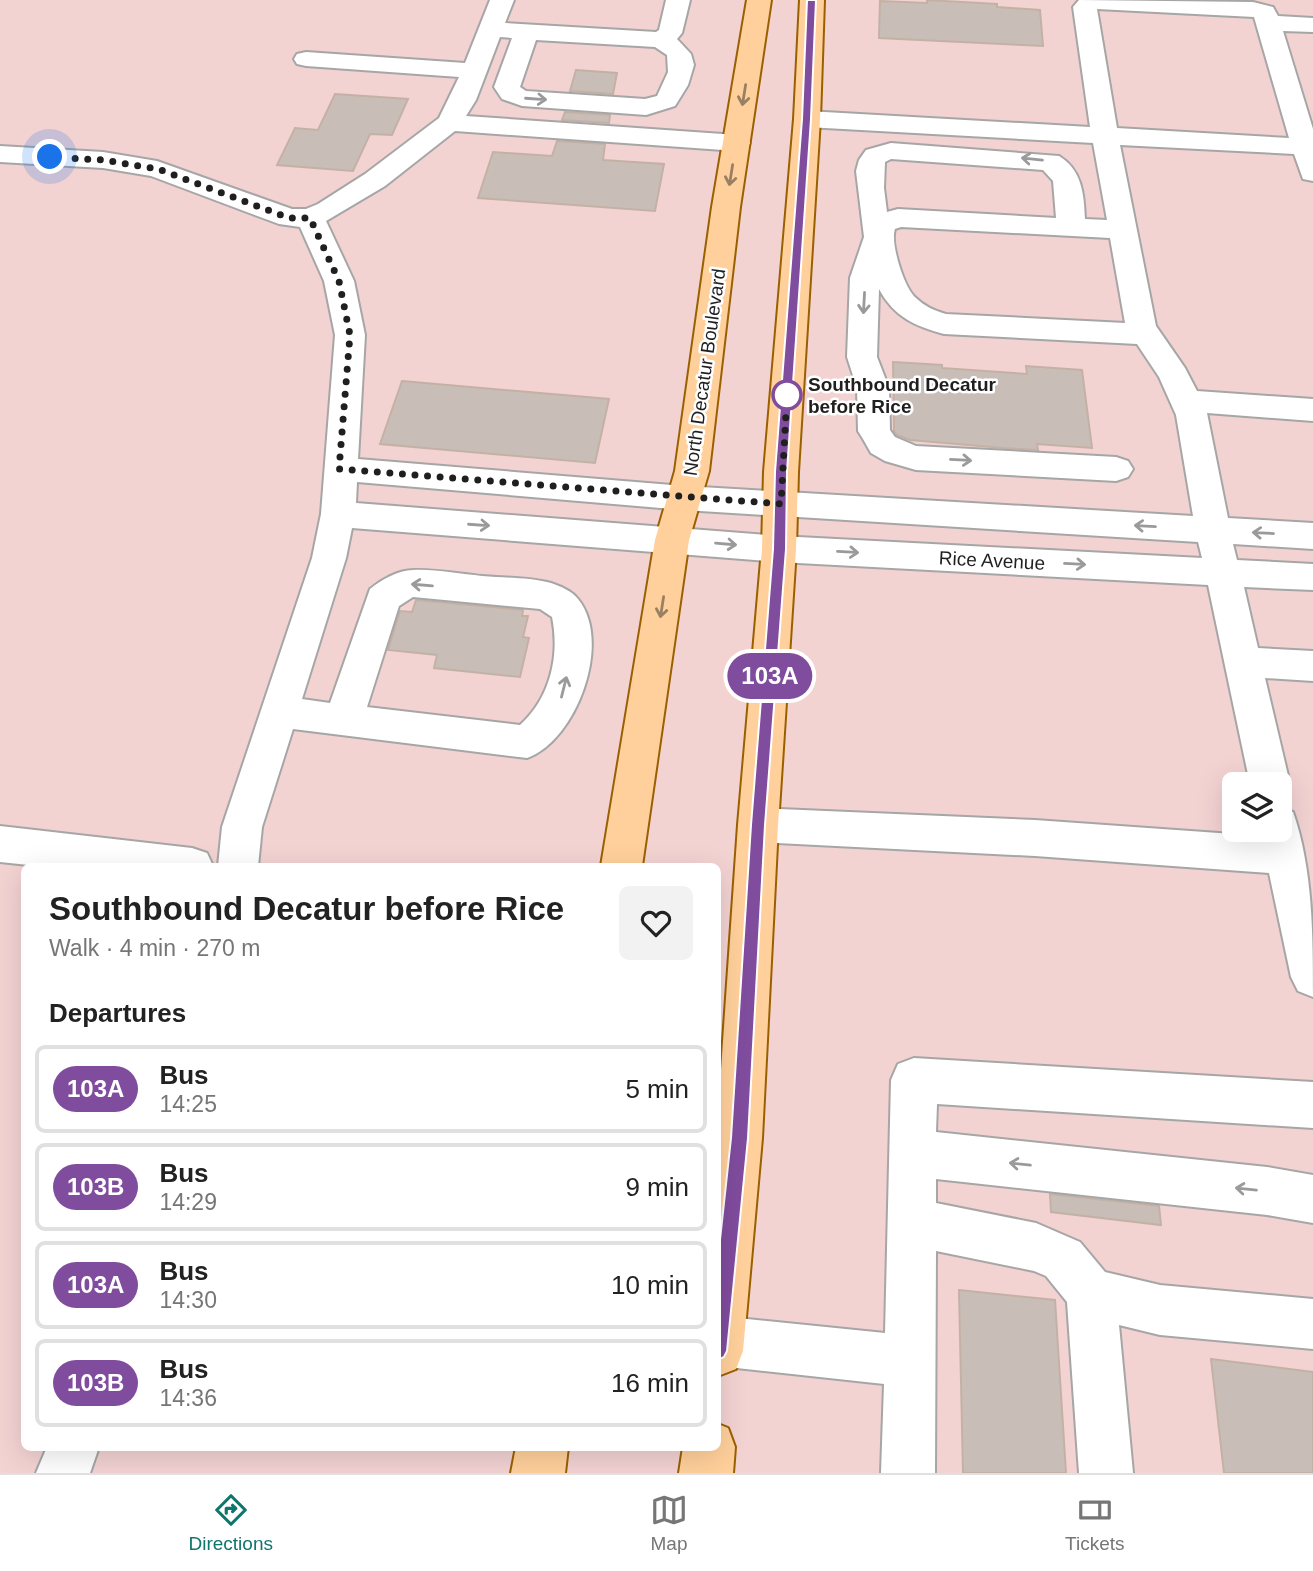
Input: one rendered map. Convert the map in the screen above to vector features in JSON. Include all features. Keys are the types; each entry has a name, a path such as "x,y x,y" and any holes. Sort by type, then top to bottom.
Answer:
{"main road":[{"name":"North Decatur Boulevard","path":"621,863 672,540 692,471 759,0"},
{"path":"721,1312 739,1138 758,825 779,549 781,472 807,119 812,0"},
{"path":"538,1473 541,1451"},
{"path":"706,1473 709,1451"}],"street":[{"path":"0,154 103,160 158,169 289,218 310,218 375,180 449,123 463,100 502,0"},
{"path":"661,40 670,33 678,0"},
{"path":"1267,772 1213,530 1192,415 1174,375 1141,327 1105,136 1085,7 1089,3 1253,9 1265,12 1313,173"},
{"path":"1269,23 1313,25"},
{"path":"491,30 526,32 661,40 679,53 682,60 676,85 666,101 646,107 522,98 511,94 507,87 526,32"},
{"path":"306,59 474,72"},
{"path":"807,119 1305,147"},
{"path":"449,123 737,143"},
{"path":"1072,228 1066,175 1061,167 1037,159 891,151 881,152 873,158 869,168 869,201 889,280 899,300 925,318 944,324 1146,334"},
{"path":"238,863 242,827 329,558 338,514 350,335 339,281 310,218"},
{"path":"1116,469 916,458 897,453 883,445 874,432 873,388 862,358 865,278 883,225 898,218 1124,230"},
{"path":"1186,401 1313,410"},
{"path":"339,469 684,498 1313,536"},
{"name":"Rice Avenue","path":"338,514 779,549 1313,577"},
{"path":"279,712 527,742 544,728 563,696 572,652 572,629 566,609 548,596 411,583 393,590 383,599 344,718"},
{"path":"1243,662 1313,666"},
{"path":"758,825 1035,838 1222,840"},
{"path":"1283,842 1313,977"},
{"path":"0,845 165,863"},
{"path":"908,1473 914,1080 1313,1105"},
{"path":"914,1153 1267,1191 1313,1199"},
{"path":"912,1222 1036,1247 1063,1259 1091,1293 1106,1473"},
{"path":"1091,1293 1160,1310 1313,1324"},
{"path":"721,1341 910,1362"},
{"path":"64,1473 72,1451"}],"shaded area":[{"path":"0,0 1313,0 1313,1473 0,1473"}],"building":[{"path":"927,0 997,4 997,7 1040,10 1043,46 879,38 880,1 927,3"},
{"path":"576,70 617,73 613,94 570,91"},
{"path":"335,94 408,99 392,135 370,134 353,171 277,165 295,128 318,130"},
{"path":"565,112 610,115 609,123 562,120"},
{"path":"557,141 605,144 603,160 664,164 655,211 478,198 493,152 552,156"},
{"path":"893,362 1027,374 1026,366 1082,370 1092,448 1037,444 1038,450 1003,448 910,440 897,435 894,431"},
{"path":"402,381 609,399 595,463 380,444"},
{"path":"416,600 523,610 522,616 528,616 523,637 529,638 520,677 434,668 437,655 388,650 400,611 412,612"},
{"path":"1050,1194 1159,1206 1161,1225 1051,1212"},
{"path":"959,1290 1055,1300 1066,1473 963,1473"},
{"path":"1211,1359 1313,1372 1313,1473 1224,1473"}],"bus line":[{"name":"103A","path":"721,1321 739,1138 758,825 779,549 781,472 807,119 812,0"}],"place":[{"name":"Southbound Decatur before Rice","path":"787,395"}],"route":[{"path":"50,157 103,160 158,169 289,218 310,218 339,281 350,335 339,469 781,504 787,395"}]}
